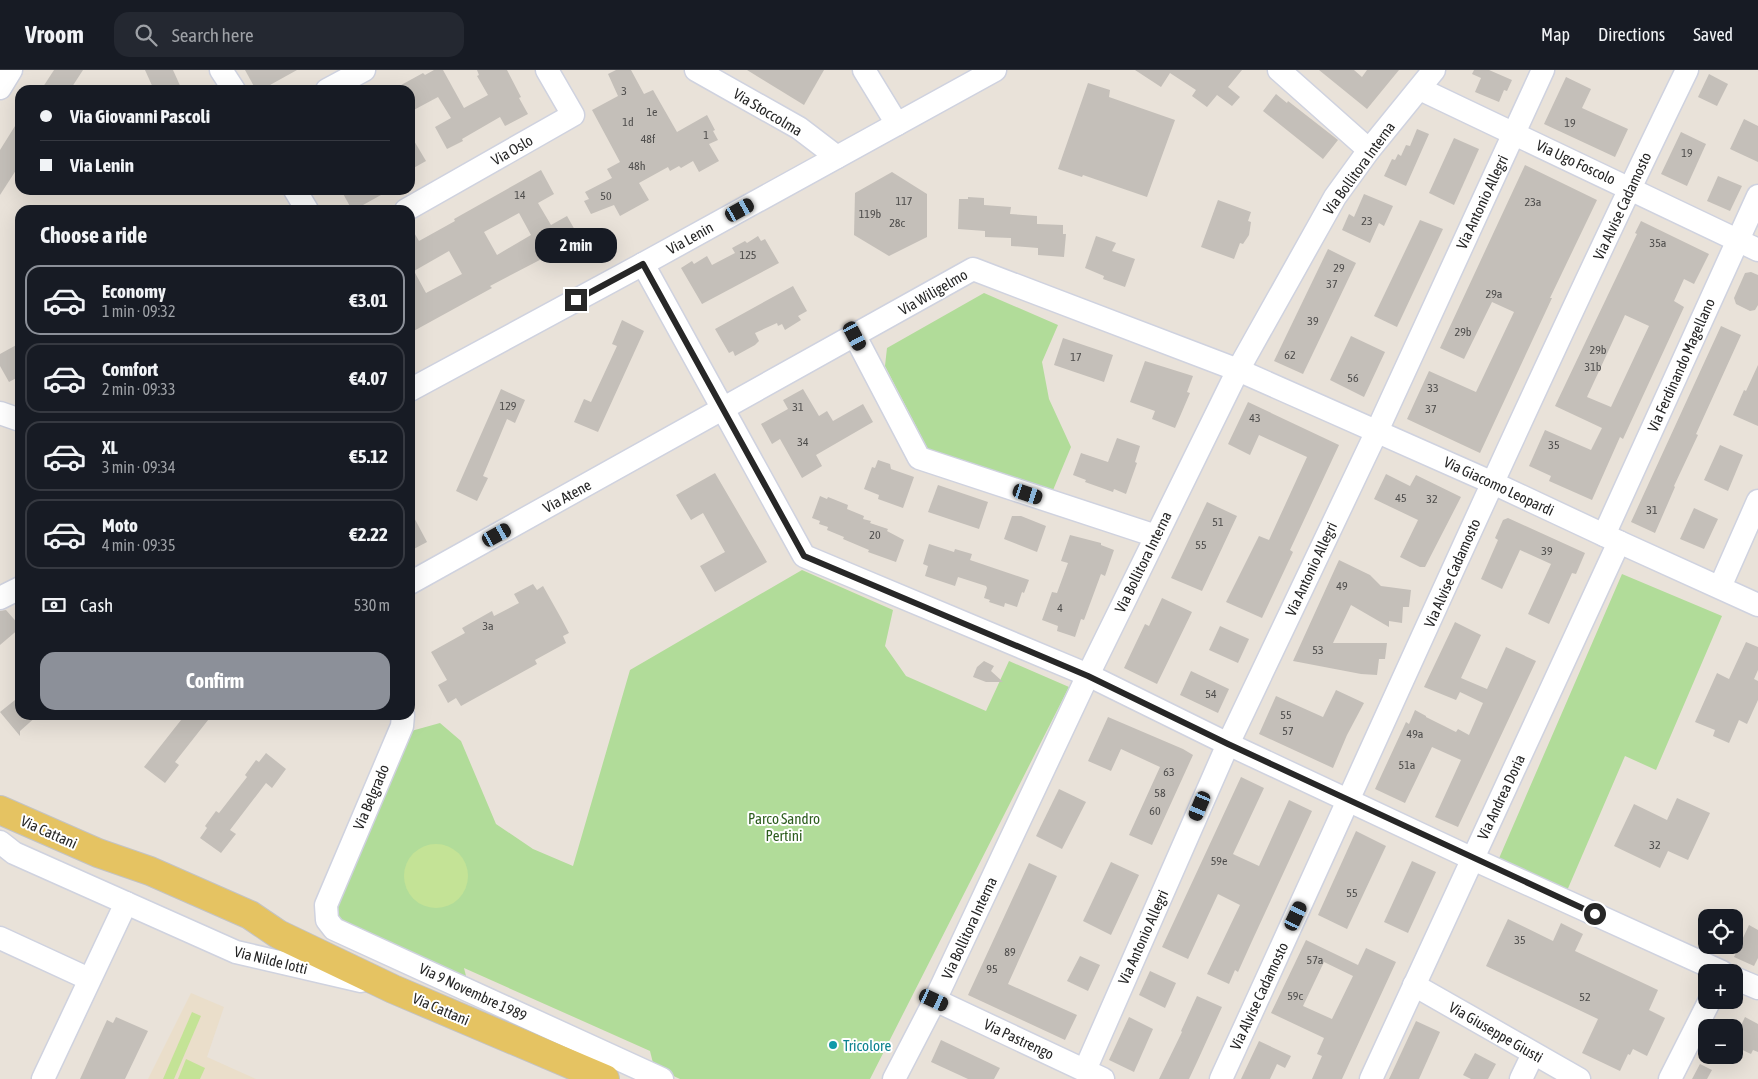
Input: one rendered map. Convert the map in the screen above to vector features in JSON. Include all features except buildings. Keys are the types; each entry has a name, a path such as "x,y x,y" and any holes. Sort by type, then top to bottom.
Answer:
{"main road":[{"name":"Via Cattani","path":"0,810 98,853 150,871 250,915 278,934 393,989 605,1079"}],"street":[{"path":"0,88 11,70"},
{"path":"221,70 231,85"},
{"path":"336,85 364,70"},
{"name":"Via Oslo","path":"415,205 573,115 547,70"},
{"name":"Via Stoccolma","path":"696,70 798,128 837,157"},
{"path":"864,70 897,124"},
{"name":"Via Lenin","path":"415,387 995,70"},
{"path":"1279,70 1369,150"},
{"name":"Via Bollitora Interna","path":"894,1079 934,1000 1088,676 1238,370 1334,197 1369,150 1434,70"},
{"name":"Via Antonio Allegri","path":"1094,1074 1228,744 1544,70"},
{"name":"Via Alvise Cadamosto","path":"1221,1079 1493,483 1630,188 1688,70"},
{"name":"Via Ugo Foscolo","path":"1420,89 1758,250"},
{"name":"Via Ferdinando Magellano","path":"1611,538 1737,240 1758,196"},
{"path":"643,264 804,556 1088,676 1473,859 1704,964"},
{"name":"Via Wiligelmo","path":"724,409 974,269 1238,370"},
{"path":"855,336 919,458 1156,536"},
{"name":"Via Giacomo Leopardi","path":"1238,370 1493,483 1758,605"},
{"name":"Via Atene","path":"415,580 724,409"},
{"path":"0,413 15,418"},
{"path":"1720,587 1758,501"},
{"name":"Via Andrea Doria","path":"1371,1079 1473,859 1611,538"},
{"path":"0,598 15,590"},
{"name":"Via Belgrado","path":"337,879 402,726 403,720"},
{"name":"Via Nilde Iotti","path":"0,842 14,853 236,952 393,989"},
{"name":"Via 9 Novembre 1989","path":"337,879 326,905 327,920 334,928 662,1079"},
{"path":"44,1079 126,903"},
{"path":"0,938 90,979"},
{"path":"1743,982 1758,988"},
{"name":"Via Giuseppe Giusti","path":"1414,985 1579,1079"},
{"name":"Via Pastrengo","path":"934,1000 1094,1074"},
{"path":"1670,1079 1705,1009"},
{"path":"1521,1079 1533,1054"}],"shaded area":[{"path":"191,993 224,1007 207,1057 256,1079 148,1079"}],"green space":[{"path":"984,293 1058,325 1042,362 1049,399 1071,447 1051,495 929,451 885,366 887,348"},
{"name":"Parco Sandro Pertini","path":"802,570 893,610 885,646 906,676 986,711 1009,661 1069,687 870,1079 680,1079 654,1067 650,1051 464,968 468,984 334,919 337,898 404,733 440,723 461,741 496,824 533,849 573,866 630,670"},
{"path":"1622,574 1722,616 1656,770 1625,756 1566,893 1497,863"},
{"path":"436,844 454,850 462,858 468,876 462,894 454,902 436,908 418,902 410,894 404,876 410,858 418,850"},
{"path":"192,1012 201,1016 174,1079 163,1079"},
{"path":"186,1059 205,1068 200,1079 178,1079"}],"place":[{"name":"Tricolore","path":"833,1045"}],"route":[{"path":"576,300 643,264 804,556 1088,676 1228,744 1595,914"}]}
